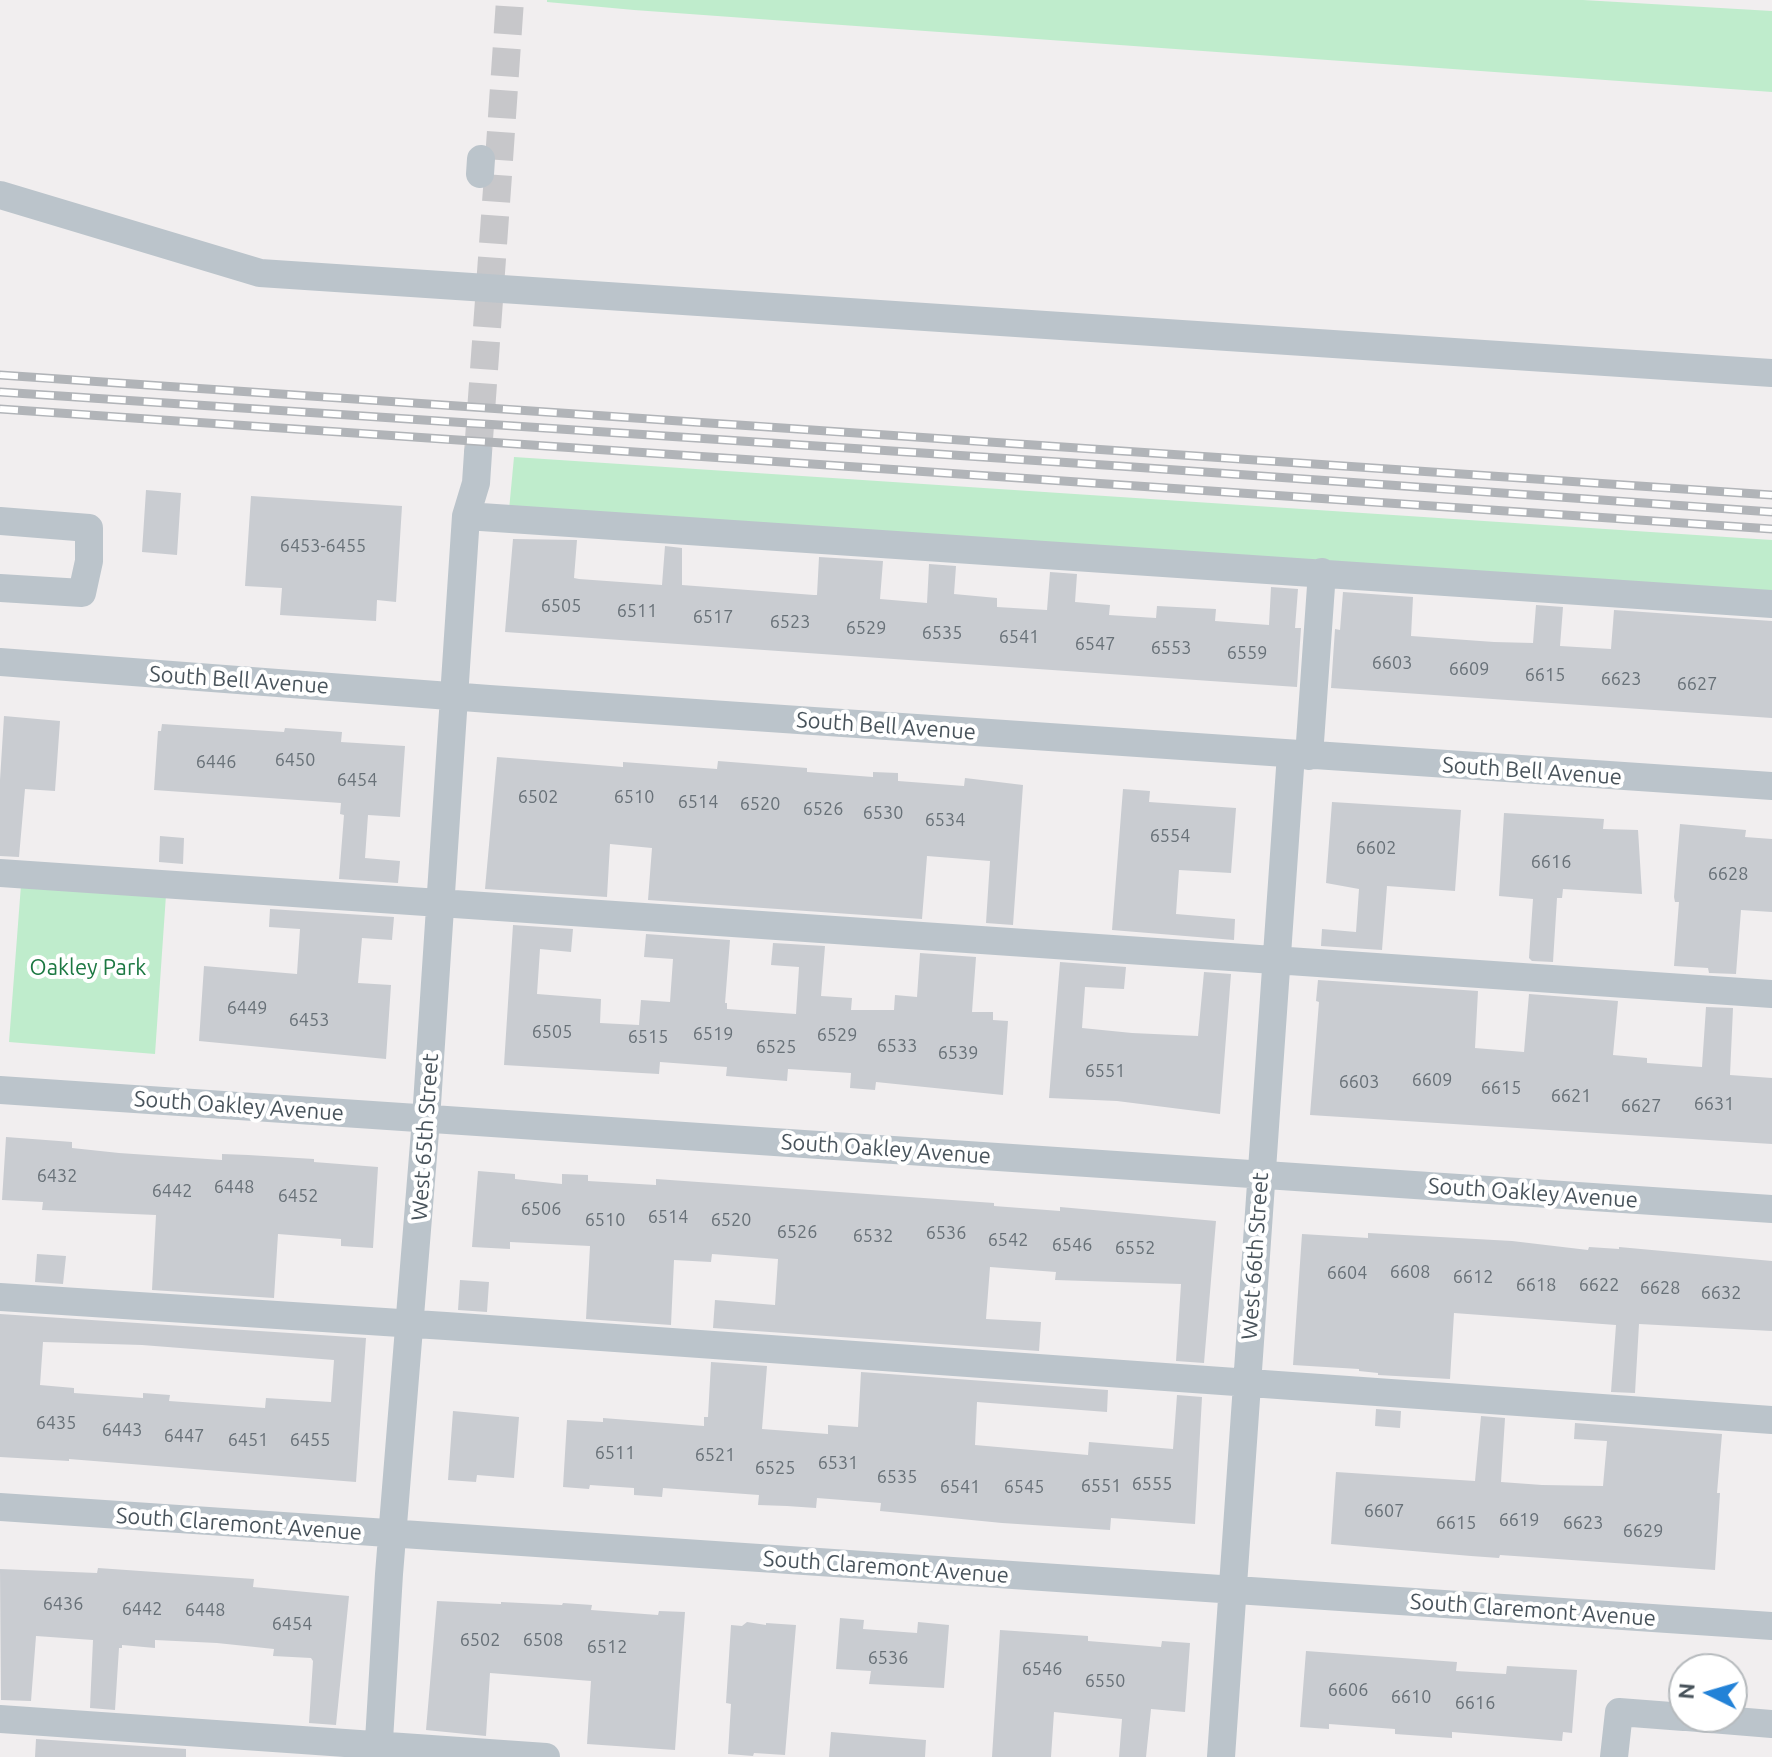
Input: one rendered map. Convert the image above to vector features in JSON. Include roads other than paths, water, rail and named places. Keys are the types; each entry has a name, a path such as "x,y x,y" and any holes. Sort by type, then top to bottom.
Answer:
{"street":[{"path":"0,195 260,273 1772,373"},
{"name":"West 65th Street","path":"378,1751 426,1119 466,516 476,483 469,453"},
{"path":"466,516 1772,604"},
{"path":"0,521 89,528 89,561 82,593 0,588"},
{"name":"West 66th Street","path":"1221,1757 1276,962 1322,572"},
{"name":"South Bell Avenue","path":"0,662 1772,786"},
{"path":"0,873 1772,994"},
{"name":"South Oakley Avenue","path":"0,1090 1772,1209"},
{"path":"0,1297 1772,1420"},
{"name":"South Claremont Avenue","path":"0,1507 1772,1626"},
{"path":"1614,1757 1619,1712 1668,1716"},
{"path":"0,1719 378,1751 546,1757"},
{"path":"1748,1722 1772,1724"}],"tunnel":[{"path":"499,160 510,0"},
{"path":"478,453 498,175"}],"railway":[{"path":"0,375 1772,495"},
{"path":"0,392 1772,512"},
{"path":"0,409 1772,529"}],"park label":[{"name":"Oakley Park","path":"88,968"}]}
